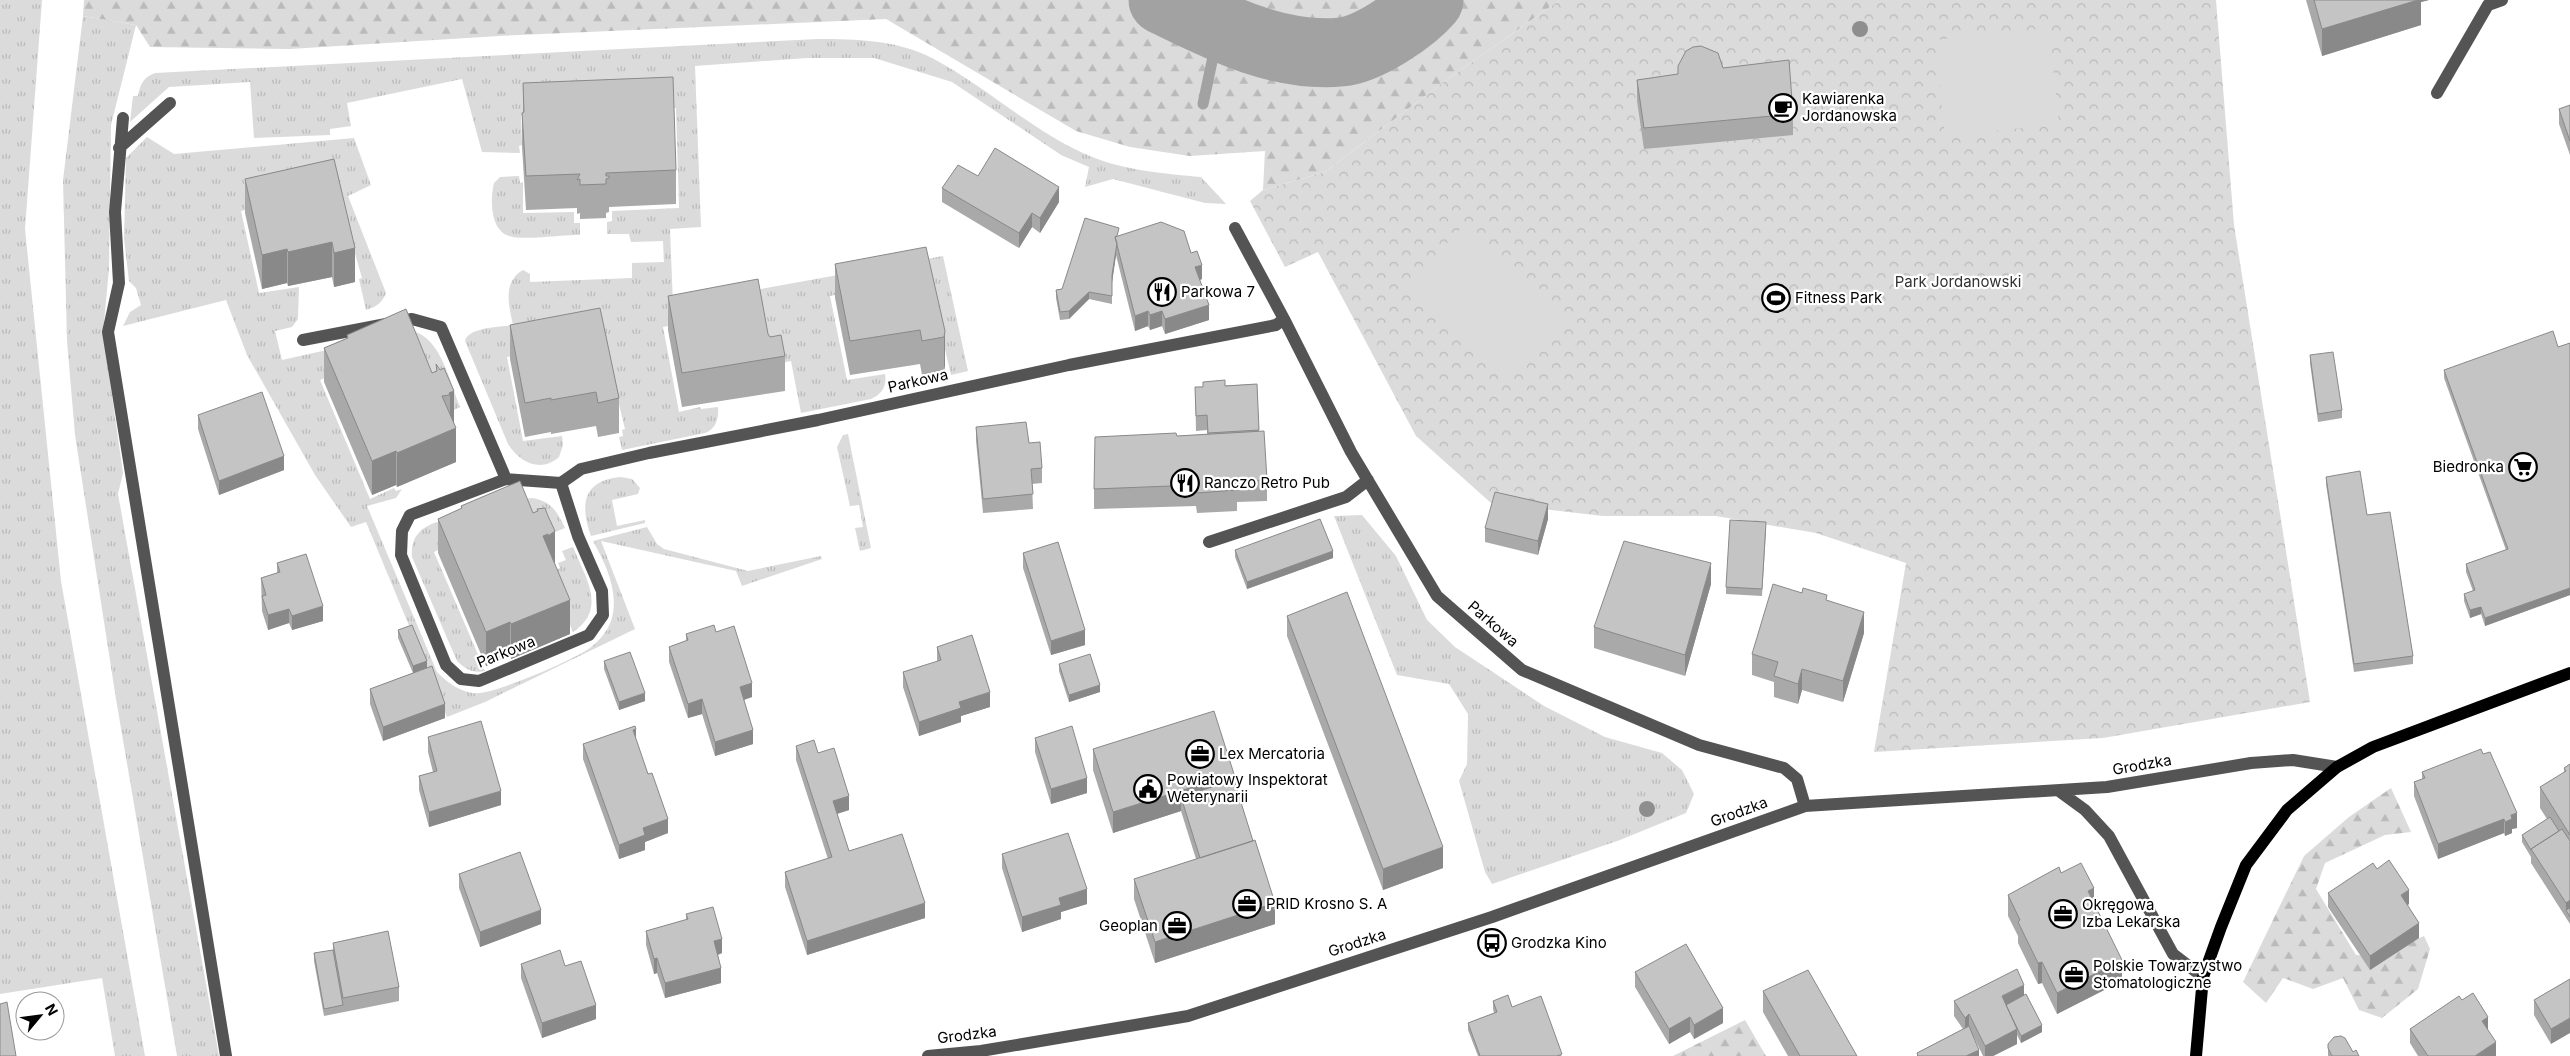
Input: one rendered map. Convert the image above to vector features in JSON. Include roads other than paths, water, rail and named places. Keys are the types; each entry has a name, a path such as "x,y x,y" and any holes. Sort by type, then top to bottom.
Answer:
{"main road":[{"path":"2196,1056 2203,977 2246,865 2288,810 2337,767 2373,747 2570,673"}],"street":[{"path":"2437,93 2488,5 2502,0"},
{"path":"120,148 170,103"},
{"path":"123,118 116,212 119,284 108,332 226,1056"},
{"name":"Parkowa","path":"1235,228 1280,322 1351,452 1437,596 1522,670 1699,744 1784,768 1797,779 1804,806"},
{"path":"303,340 412,319 441,327 506,479"},
{"name":"Parkowa","path":"561,483 578,536 602,591 603,614 589,635 479,681 461,679 446,665 401,554 402,531 410,516 506,479 561,483 580,469 648,453 818,420 1069,365 1280,322"},
{"path":"1208,542 1346,497 1368,480"},
{"name":"Grodzka","path":"928,1056 981,1052 1188,1016 1492,917 1804,806 2107,787 2259,762 2293,760 2337,767"},
{"path":"2059,791 2085,810 2109,836 2173,954 2203,977"}],"waterway":[{"path":"1163,0 1227,30 1249,38 1271,45 1318,53 1352,50 1376,40 1401,25 1429,0"},
{"path":"1203,104 1214,52 1226,30"}],"place":[{"name":"Kawiarenka Jordanowska","path":"1783,108"},
{"name":"Parkowa 7","path":"1162,292"},
{"name":"Fitness Park","path":"1776,298"},
{"name":"Biedronka","path":"2523,467"},
{"name":"Ranczo Retro Pub","path":"1185,483"},
{"name":"Lex Mercatoria","path":"1200,754"},
{"name":"Powiatowy Inspektorat Weterynarii","path":"1148,789"},
{"name":"PRID Krosno S. A","path":"1247,904"},
{"name":"Okręgowa Izba Lekarska","path":"2063,914"},
{"name":"Geoplan","path":"1177,926"},
{"name":"Grodzka Kino","path":"1492,943"},
{"name":"Polskie Towarzystwo Stomatologiczne","path":"2074,975"}],"park label":[{"name":"Park Jordanowski","path":"1958,282"}]}
